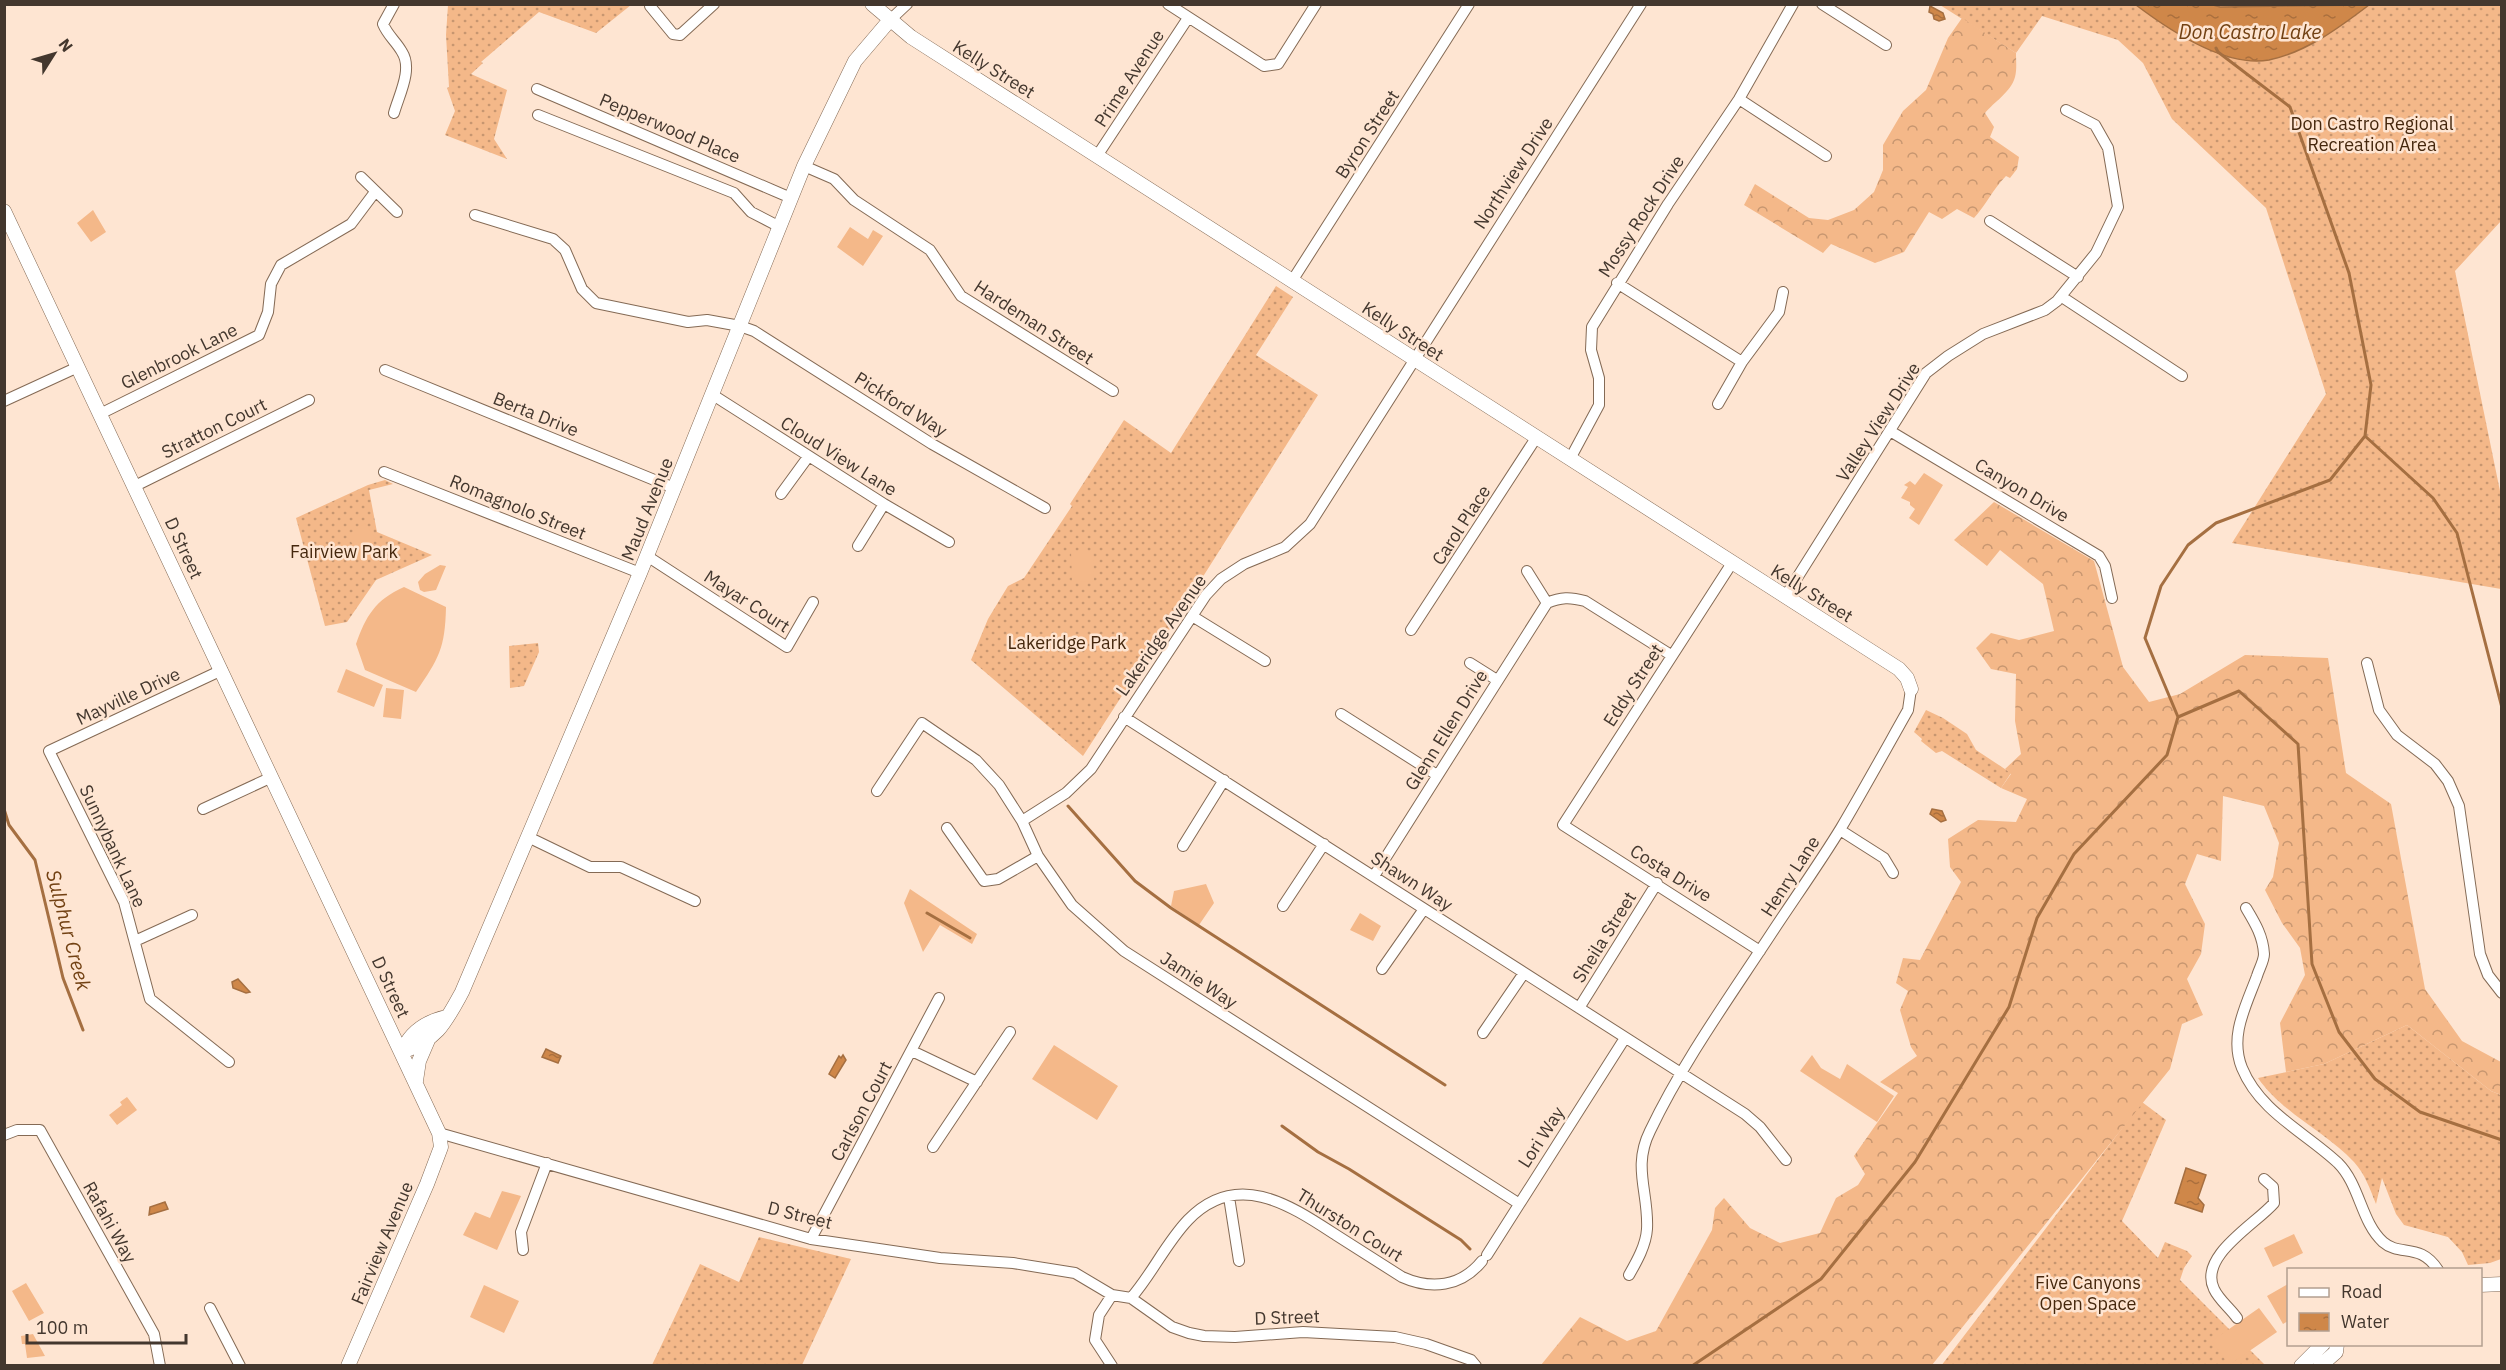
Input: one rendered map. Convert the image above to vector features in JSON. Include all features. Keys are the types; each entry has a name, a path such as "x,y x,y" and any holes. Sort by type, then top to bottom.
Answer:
{"street":[{"path":"394,4 383,24 387,35 403,52 408,66 394,113"},
{"path":"650,6 673,34 680,34 714,4"},
{"name":"Kelly Street","path":"872,4 910,37 1899,669 1907,678 1911,689"},
{"path":"889,21 907,4"},
{"path":"1168,4 1264,66 1278,63 1316,4"},
{"name":"Byron Street","path":"1293,281 1469,4"},
{"name":"Northview Drive","path":"1415,360 1641,4"},
{"name":"Mossy Rock Drive","path":"1570,459 1599,405 1599,378 1591,350 1592,327 1617,283 1739,99 1793,4"},
{"path":"1822,4 1886,45"},
{"name":"Prime Avenue","path":"1097,156 1188,18"},
{"name":"Maud Avenue","path":"402,1052 428,1040 441,1029 462,992 640,573 804,166 855,61 889,21"},
{"name":"Pepperwood Place","path":"537,89 791,198"},
{"path":"1739,99 1826,156"},
{"name":"Valley View Drive","path":"1785,597 1926,373 1983,334 2041,313 2062,297 2096,253 2118,207 2108,148 2095,126 2066,110"},
{"path":"538,115 734,193 751,212 780,227"},
{"name":"Hardeman Street","path":"804,166 834,179 854,200 930,250 961,296 1113,392"},
{"path":"361,177 397,212"},
{"name":"Glenbrook Lane","path":"100,414 259,335 268,312 271,284 281,265 351,224 375,192"},
{"name":"D Street","path":"4,211 439,1133 811,1239 940,1258 1013,1263 1075,1273 1112,1295 1131,1298 1172,1327 1204,1336 1235,1337 1303,1332 1395,1337 1426,1344 1471,1360 1476,1365"},
{"name":"Pickford Way","path":"475,215 553,239 565,250 582,289 596,303 688,322 707,320 740,326 756,333 932,444 1046,508"},
{"path":"1990,221 2078,277"},
{"path":"1617,283 1742,362"},
{"path":"1718,404 1742,362 1779,312 1783,292"},
{"path":"2062,297 2182,375"},
{"name":"Lakeridge Avenue","path":"1022,821 1066,793 1091,769 1124,717 1158,671 1206,595 1221,579 1245,564 1285,547 1310,524 1415,360"},
{"path":"4,401 78,367"},
{"name":"Berta Drive","path":"385,370 674,488"},
{"name":"Cloud View Lane","path":"713,395 808,457 949,542"},
{"name":"Stratton Court","path":"135,486 309,400"},
{"name":"Canyon Drive","path":"1890,431 2098,556 2105,566 2112,598"},
{"name":"Carol Place","path":"1412,630 1536,438"},
{"path":"781,494 808,457"},
{"name":"Romagnolo Street","path":"384,472 640,573"},
{"path":"858,546 884,504"},
{"name":"Mayar Court","path":"647,556 787,647 813,602"},
{"name":"Eddy Street","path":"1563,825 1732,563"},
{"path":"1527,571 1547,603 1558,598 1571,597 1585,601 1671,655"},
{"name":"Glenn Ellen Drive","path":"1374,876 1547,603"},
{"path":"1192,616 1265,661"},
{"path":"1470,663 1497,680"},
{"path":"2367,663 2379,710 2397,735 2434,764 2448,781 2459,806 2480,954 2488,975 2502,993"},
{"name":"Mayville Drive","path":"49,751 222,670"},
{"name":"Henry Lane","path":"1629,1275 1642,1250 1647,1232 1647,1210 1640,1166 1644,1144 1680,1074 1840,830 1908,710 1911,689"},
{"path":"1341,714 1437,775"},
{"name":"Shawn Way","path":"1124,717 1745,1114 1760,1127 1785,1160"},
{"name":"Jamie Way","path":"877,791 922,723 975,760 999,785 1022,821 1038,856 1072,905 1124,951 1518,1203"},
{"name":"Sunnybank Lane","path":"49,751 124,902 150,999 229,1062"},
{"path":"203,810 272,777"},
{"path":"1183,846 1224,780"},
{"name":"Costa Drive","path":"1563,825 1760,951"},
{"path":"947,828 984,881 998,879 1038,856"},
{"path":"1840,830 1884,858 1893,873"},
{"path":"528,837 590,867 621,867 695,901"},
{"path":"1283,906 1324,844"},
{"name":"Sheila Street","path":"1579,1008 1657,883"},
{"path":"2246,908 2260,930 2264,956 2235,1039 2241,1066 2253,1091 2339,1164 2353,1184 2375,1235 2386,1245 2423,1253 2437,1268"},
{"path":"1382,969 1424,909"},
{"path":"135,941 192,915"},
{"path":"1483,1033 1524,973"},
{"name":"Carlson Court","path":"811,1239 939,998"},
{"path":"402,1052 408,1036 433,1020 446,1017"},
{"path":"933,1147 1010,1032"},
{"name":"Lori Way","path":"1484,1258 1624,1038"},
{"path":"416,1082 421,1054 428,1040"},
{"path":"912,1051 977,1082"},
{"name":"Rafahi Way","path":"4,1135 17,1130 40,1130 154,1334 160,1365"},
{"name":"Fairview Avenue","path":"348,1365 427,1184 441,1147 439,1133"},
{"path":"523,1250 521,1232 547,1163"},
{"path":"2237,1318 2215,1292 2210,1281 2211,1269 2229,1244 2274,1203 2273,1187 2264,1179"},
{"name":"Thurston Court","path":"1131,1298 1188,1220 1201,1209 1230,1197 1254,1194 1277,1199 1297,1209 1402,1277 1415,1283 1444,1285 1458,1281 1469,1274 1484,1258"},
{"path":"1230,1197 1239,1261"},
{"path":"2482,1285 2502,1284"},
{"path":"1112,1295 1099,1315 1095,1340 1112,1365"},
{"path":"210,1308 240,1365"},
{"path":"2301,1365 2321,1346"},
{"path":"2319,1365 2336,1352 2337,1346"}],"green space":[{"path":"448,4 631,5 596,33 539,12 481,62 483,63 471,74 507,90 494,139 507,159 445,135 455,111 447,88 449,87 446,35"},
{"name":"Don Castro Regional Recreation Area","path":"1940,5 2501,5 2501,221 2455,271 2501,496 2501,589 2232,543 2326,394 2266,208 2172,119 2143,63 2118,40 2042,16 2016,53"},
{"path":"1962,18 2016,53 2016,71 2013,82 1985,113 1994,127 1990,137 2019,157 2017,169 2010,178 2006,176 2001,181 1974,218 1957,209 1942,219 1929,212 1904,252 1875,263 1831,244 1823,253 1744,205 1755,184 1809,218 1828,220 1854,210 1874,192 1883,170 1883,145 1903,111 1926,90 1948,38"},
{"path":"93,210 106,232 91,242 77,223"},
{"path":"850,227 868,239 873,230 883,236 863,266 837,247"},
{"name":"Lakeridge Park","path":"1276,286 1293,297 1256,355 1318,395 1147,665 1125,691 1083,756 971,660 988,619 1008,586 1024,578 1072,506 1070,504 1124,420 1171,453"},
{"path":"1924,473 1943,485 1919,525 1909,518 1915,509 1910,502 1901,498 1908,487 1904,485 1910,481 1915,485"},
{"name":"Fairview Park","path":"385,480 393,484 369,490 377,532 432,555 376,580 347,622 325,626 296,518 368,485"},
{"path":"1994,502 2094,561 2123,667 2149,702 2180,694 2245,655 2328,658 2346,773 2391,804 2425,989 2462,1041 2501,1062 2501,1095 2491,1091 2407,1025 2324,1064 2286,1072 2280,1023 2305,975 2300,948 2282,923 2265,890 2273,877 2279,843 2264,806 2223,796 2221,861 2197,854 2185,884 2205,924 2201,954 2187,979 2203,1015 2182,1024 2170,1069 1932,1365 1541,1365 1580,1317 1627,1341 1656,1331 1712,1230 1715,1208 1724,1198 1750,1228 1780,1243 1820,1233 1836,1198 1858,1185 1865,1174 1854,1156 1898,1093 1880,1082 1917,1056 1911,1047 1900,1010 1908,991 1896,983 1903,958 1920,960 1961,882 1950,867 1948,839 1978,820 2016,822 2027,799 2001,788 2011,774 2005,769 2021,754 2015,721 2016,674 1991,669 1976,648 1991,633 2019,640 2054,631 2043,584 2000,550 1987,566 1954,540"},
{"path":"365,523 376,539 358,552 347,536"},
{"path":"1071,551 1093,551 1094,581 1072,582"},
{"path":"440,565 446,566 436,590 424,592 420,590 418,582 425,574"},
{"path":"404,587 446,607 444,633 439,653 416,692 365,670 356,644 373,610 386,597"},
{"path":"538,643 539,652 524,686 510,688 509,646"},
{"path":"346,669 383,685 374,707 337,692"},
{"path":"386,688 404,690 401,719 383,717"},
{"path":"1926,710 1967,734 1976,750 2011,773 2001,788 1942,751 1936,753 1921,741 1922,739 1914,732"},
{"path":"1206,884 1214,903 1199,925 1171,906 1174,891"},
{"path":"910,889 977,934 972,944 940,925 923,952 904,903"},
{"path":"1360,913 1381,926 1373,941 1350,930"},
{"path":"2407,1025 2491,1091 2501,1095 2501,1259 2490,1263 2468,1265 2462,1252 2448,1237 2404,1225 2396,1214 2382,1178 2376,1204 2364,1177 2354,1162 2331,1141 2279,1102 2258,1078 2324,1064"},
{"path":"1054,1045 1118,1086 1097,1120 1032,1079"},
{"path":"1812,1055 1821,1068 1840,1079 1847,1064 1894,1096 1877,1122 1800,1071"},
{"path":"127,1097 137,1110 117,1125 109,1115 122,1105 120,1102"},
{"name":"Five Canyons Open Space","path":"2142,1102 2166,1120 2122,1221 2158,1258 2165,1242 2187,1251 2192,1256 2180,1280 2265,1365 1941,1366"},
{"path":"502,1191 521,1196 497,1250 463,1235 475,1212 490,1218"},
{"path":"2294,1234 2303,1253 2273,1267 2264,1248"},
{"path":"759,1237 851,1259 802,1365 652,1365 700,1264 739,1282"},
{"path":"26,1283 44,1313 29,1321 12,1291"},
{"path":"484,1285 519,1301 504,1333 470,1317"},
{"path":"2287,1285 2287,1322 2283,1324 2267,1296"},
{"path":"2259,1308 2277,1332 2229,1365 2212,1341"},
{"path":"33,1334 45,1356 27,1358 21,1336"}],"water":[{"name":"Don Castro Lake","path":"2136,5 2213,5 2220,7 2369,5 2310,45 2269,60 2252,61 2216,53 2198,45"},
{"path":"1930,6 1943,13 1945,19 1939,21 1934,19 1933,14 1929,12"},
{"path":"1932,809 1942,811 1946,820 1941,822 1930,814"},
{"path":"238,979 250,992 246,993 233,988 232,982"},
{"path":"546,1049 561,1056 558,1063 542,1057"},
{"path":"843,1055 846,1060 835,1078 829,1074 839,1056 841,1058"},
{"path":"2186,1168 2206,1175 2198,1198 2204,1205 2202,1212 2175,1203"},
{"path":"165,1202 168,1209 149,1215 150,1207"}],"waterway":[{"path":"1692,1366 1821,1279 1915,1162 2009,1007 2037,918 2074,854 2167,755 2178,717 2145,638 2161,586 2188,545 2216,523 2330,480 2365,436 2371,385 2349,273 2290,107 2218,52 2216,48"},
{"path":"2365,436 2433,498 2457,533 2502,708"},
{"path":"2178,717 2239,691 2298,744 2312,964 2339,1032 2375,1079 2420,1112 2502,1140"},
{"path":"1068,806 1135,881 1171,908 1445,1085"},
{"name":"Sulphur Creek","path":"4,809 9,825 35,860 63,978 83,1030"},
{"path":"927,913 970,938"},
{"path":"1282,1126 1318,1152 1461,1240 1470,1249"}]}
